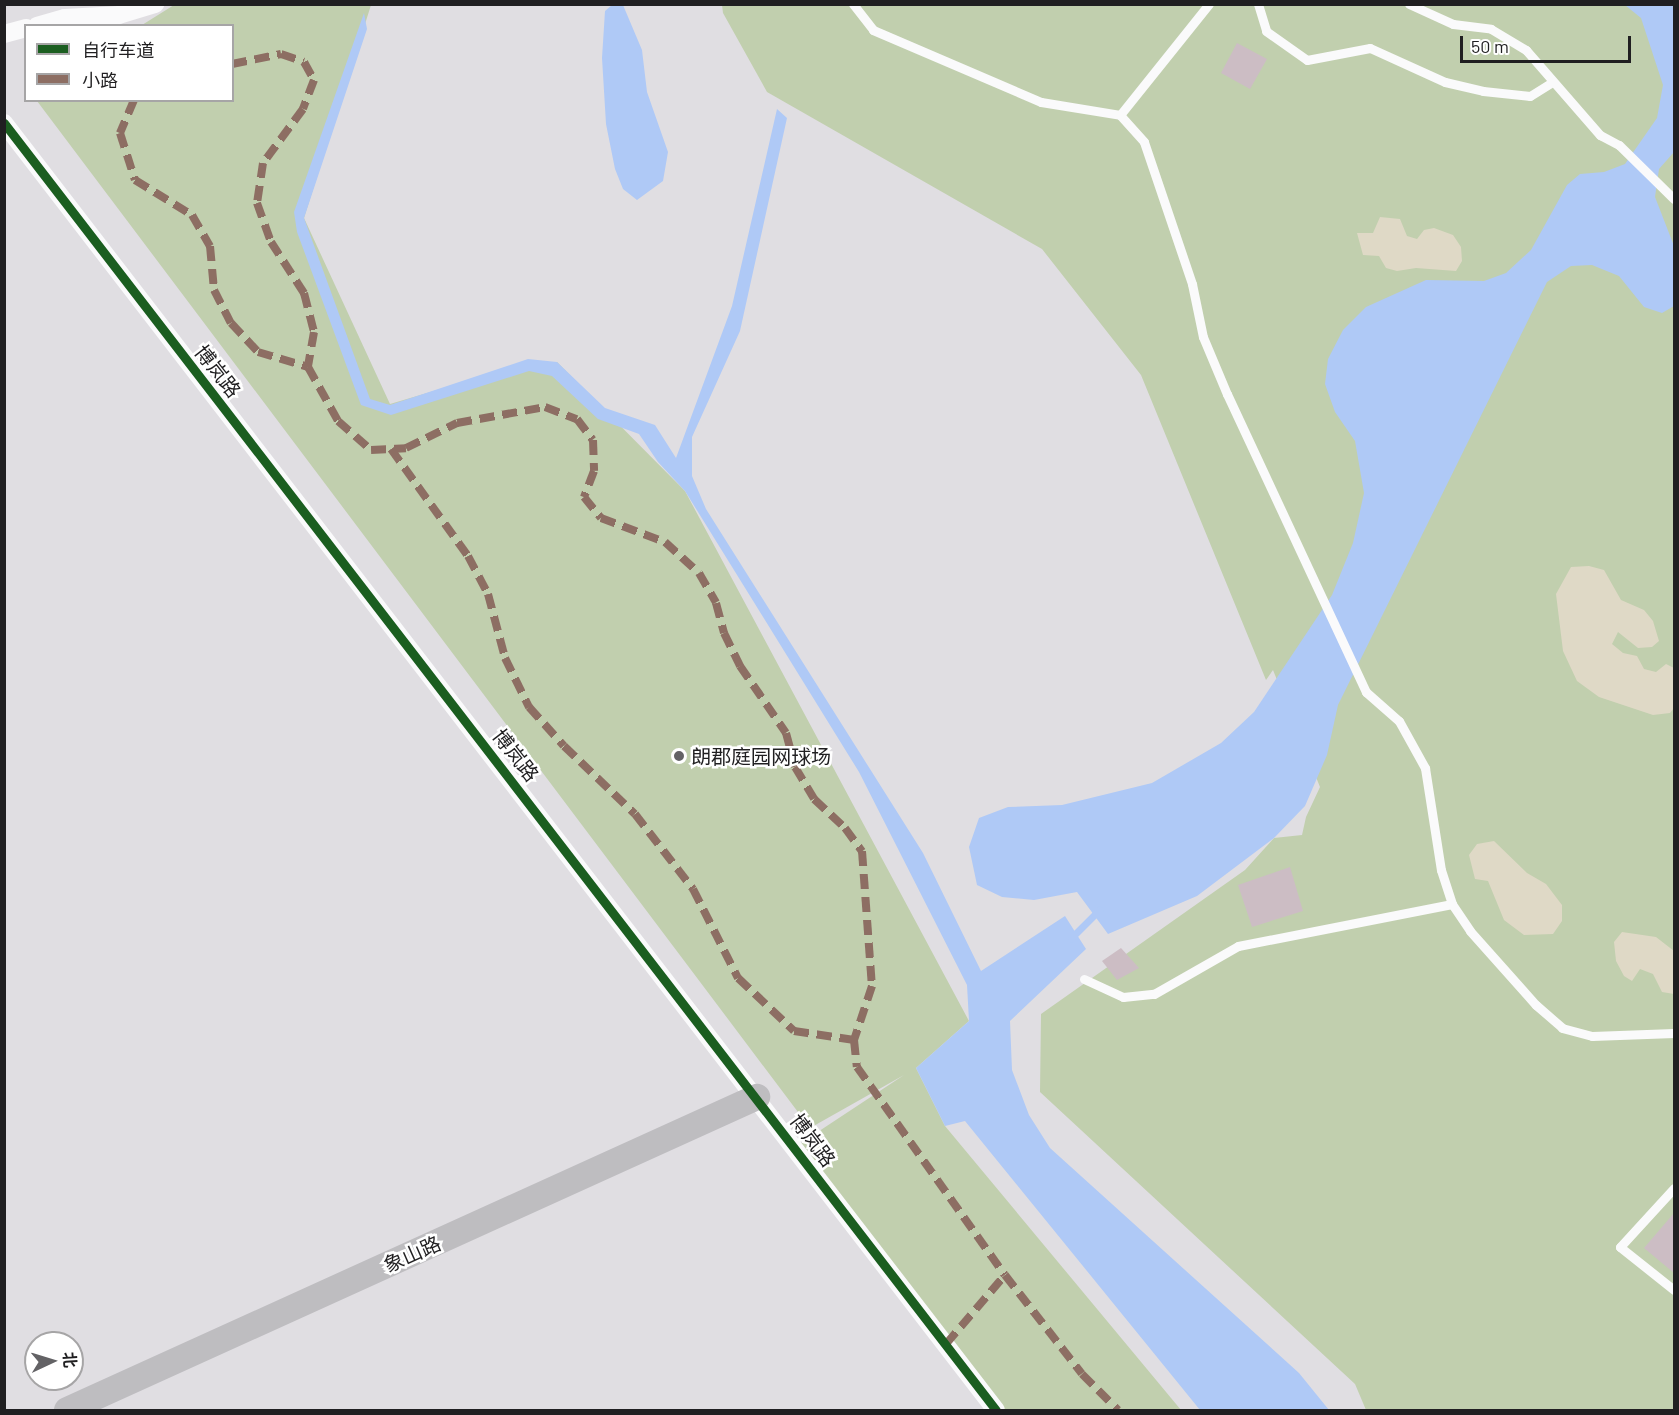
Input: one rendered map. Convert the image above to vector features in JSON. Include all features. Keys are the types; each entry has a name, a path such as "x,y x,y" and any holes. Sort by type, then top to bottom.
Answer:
{"main road":[{"name":"象山路","path":"68,1410 757,1097"}],"street":[{"path":"44,24 65,18 119,15 155,4"},
{"path":"4,34 24,29"},
{"name":"博岚路","path":"4,123 996,1410"}],"lane":[{"path":"853,4 873,30 1041,102 1120,115 1144,142 1192,284 1203,337 1366,692 1399,721 1425,768 1441,870 1452,904 1470,931 1536,1005 1562,1028 1592,1036 1674,1033"},
{"path":"1120,115 1209,4"},
{"path":"1258,4 1266,31 1307,60 1370,48 1445,82 1483,91 1530,96 1551,83"},
{"path":"1409,4 1453,24 1491,29 1527,50 1551,83 1600,135 1619,145 1668,190 1674,199"},
{"path":"1084,979 1123,997 1154,994 1238,946 1452,904"},
{"path":"1674,1188 1620,1247 1674,1290"}],"green space":[{"name":"朗郡庭园网球场","path":"174,5 371,5 304,218 390,404 471,380 557,362 685,491 969,1021 916,1068 945,1126 1181,1410 997,1410 795,1147 904,1075 810,1128 38,102 234,102 234,24 144,24"},
{"path":"722,5 1674,5 1674,1410 1366,1410 1355,1384 1040,1092 1041,1014 1245,870 1274,838 1302,835 1306,817 1320,787 1273,670 1266,680 1141,375 1042,249 767,92 723,13"}],"sand":[{"path":"1380,217 1400,219 1407,236 1417,239 1424,230 1434,228 1453,235 1461,247 1462,261 1456,271 1416,268 1397,271 1386,268 1379,256 1363,255 1357,233 1373,233"},
{"path":"1589,566 1604,570 1621,600 1644,610 1653,621 1659,641 1652,647 1638,648 1618,632 1612,644 1623,653 1637,656 1644,669 1656,672 1666,664 1674,668 1674,708 1670,713 1653,715 1599,697 1577,681 1563,651 1556,594 1571,567"},
{"path":"1494,841 1527,873 1546,884 1562,905 1562,921 1553,934 1524,935 1504,920 1488,881 1475,879 1469,855 1477,844"},
{"path":"1622,932 1656,937 1674,951 1674,994 1662,992 1653,974 1640,969 1632,981 1624,976 1616,961 1614,942"}],"water":[{"path":"612,5 623,5 642,50 647,92 668,152 663,181 637,200 623,189 615,169 606,124 602,58 605,11"},
{"path":"1625,5 1674,5 1674,152 1659,169 1655,197 1674,246 1674,306 1662,313 1644,307 1619,276 1592,265 1571,266 1547,282 1338,705 1327,755 1305,806 1274,838 1197,896 1108,934 1077,892 1034,900 1002,897 977,885 969,847 979,818 1008,807 1062,805 1152,783 1221,743 1254,712 1332,595 1353,543 1364,493 1355,441 1335,412 1325,384 1328,359 1343,330 1366,307 1426,280 1484,281 1506,273 1531,250 1567,185 1580,174 1604,172 1625,164 1657,118 1663,85 1641,18"},
{"path":"364,13 367,29 304,218 370,399 390,405 528,359 557,362 605,408 655,425 676,458 732,306 777,109 787,118 740,331 692,437 692,476 706,509 923,853 981,971 1065,916 1086,949 1010,1021 1012,1070 1029,1115 1050,1148 1299,1373 1329,1410 1200,1410 965,1121 945,1126 916,1068 969,1021 967,985 859,772 685,491 658,462 639,434 598,419 552,376 529,371 391,415 361,405 297,232 294,212"}],"building":[{"path":"1237,43 1267,59 1250,89 1221,73"},
{"path":"1290,867 1303,911 1252,927 1238,885"},
{"path":"1121,948 1139,968 1117,980 1102,961"},
{"path":"1674,1213 1674,1273 1644,1248"}],"waterway":[{"path":"1071,938 1099,910"}],"marked path":[{"path":"234,64 281,54 304,62 314,80 303,109 263,163 257,203 271,242 304,293 314,332 308,367 338,421 371,450 406,448 457,423 545,407 577,419 593,440 594,471 584,497 601,518 665,542 699,573 716,603 724,633 740,666 786,733 795,767 814,799 845,828 862,851 872,986 854,1040 857,1067 1005,1275 1082,1374 1118,1410"},
{"path":"133,102 120,133 135,180 192,215 210,246 214,290 231,323 258,352 308,367"},
{"path":"391,449 468,556 488,594 505,658 529,707 564,746 635,814 693,889 738,978 794,1031 854,1040"},
{"path":"946,1344 1005,1275"}],"cycle path":[{"path":"4,123 996,1410"}],"place":[{"name":"朗郡庭园网球场","path":"679,756"}]}
